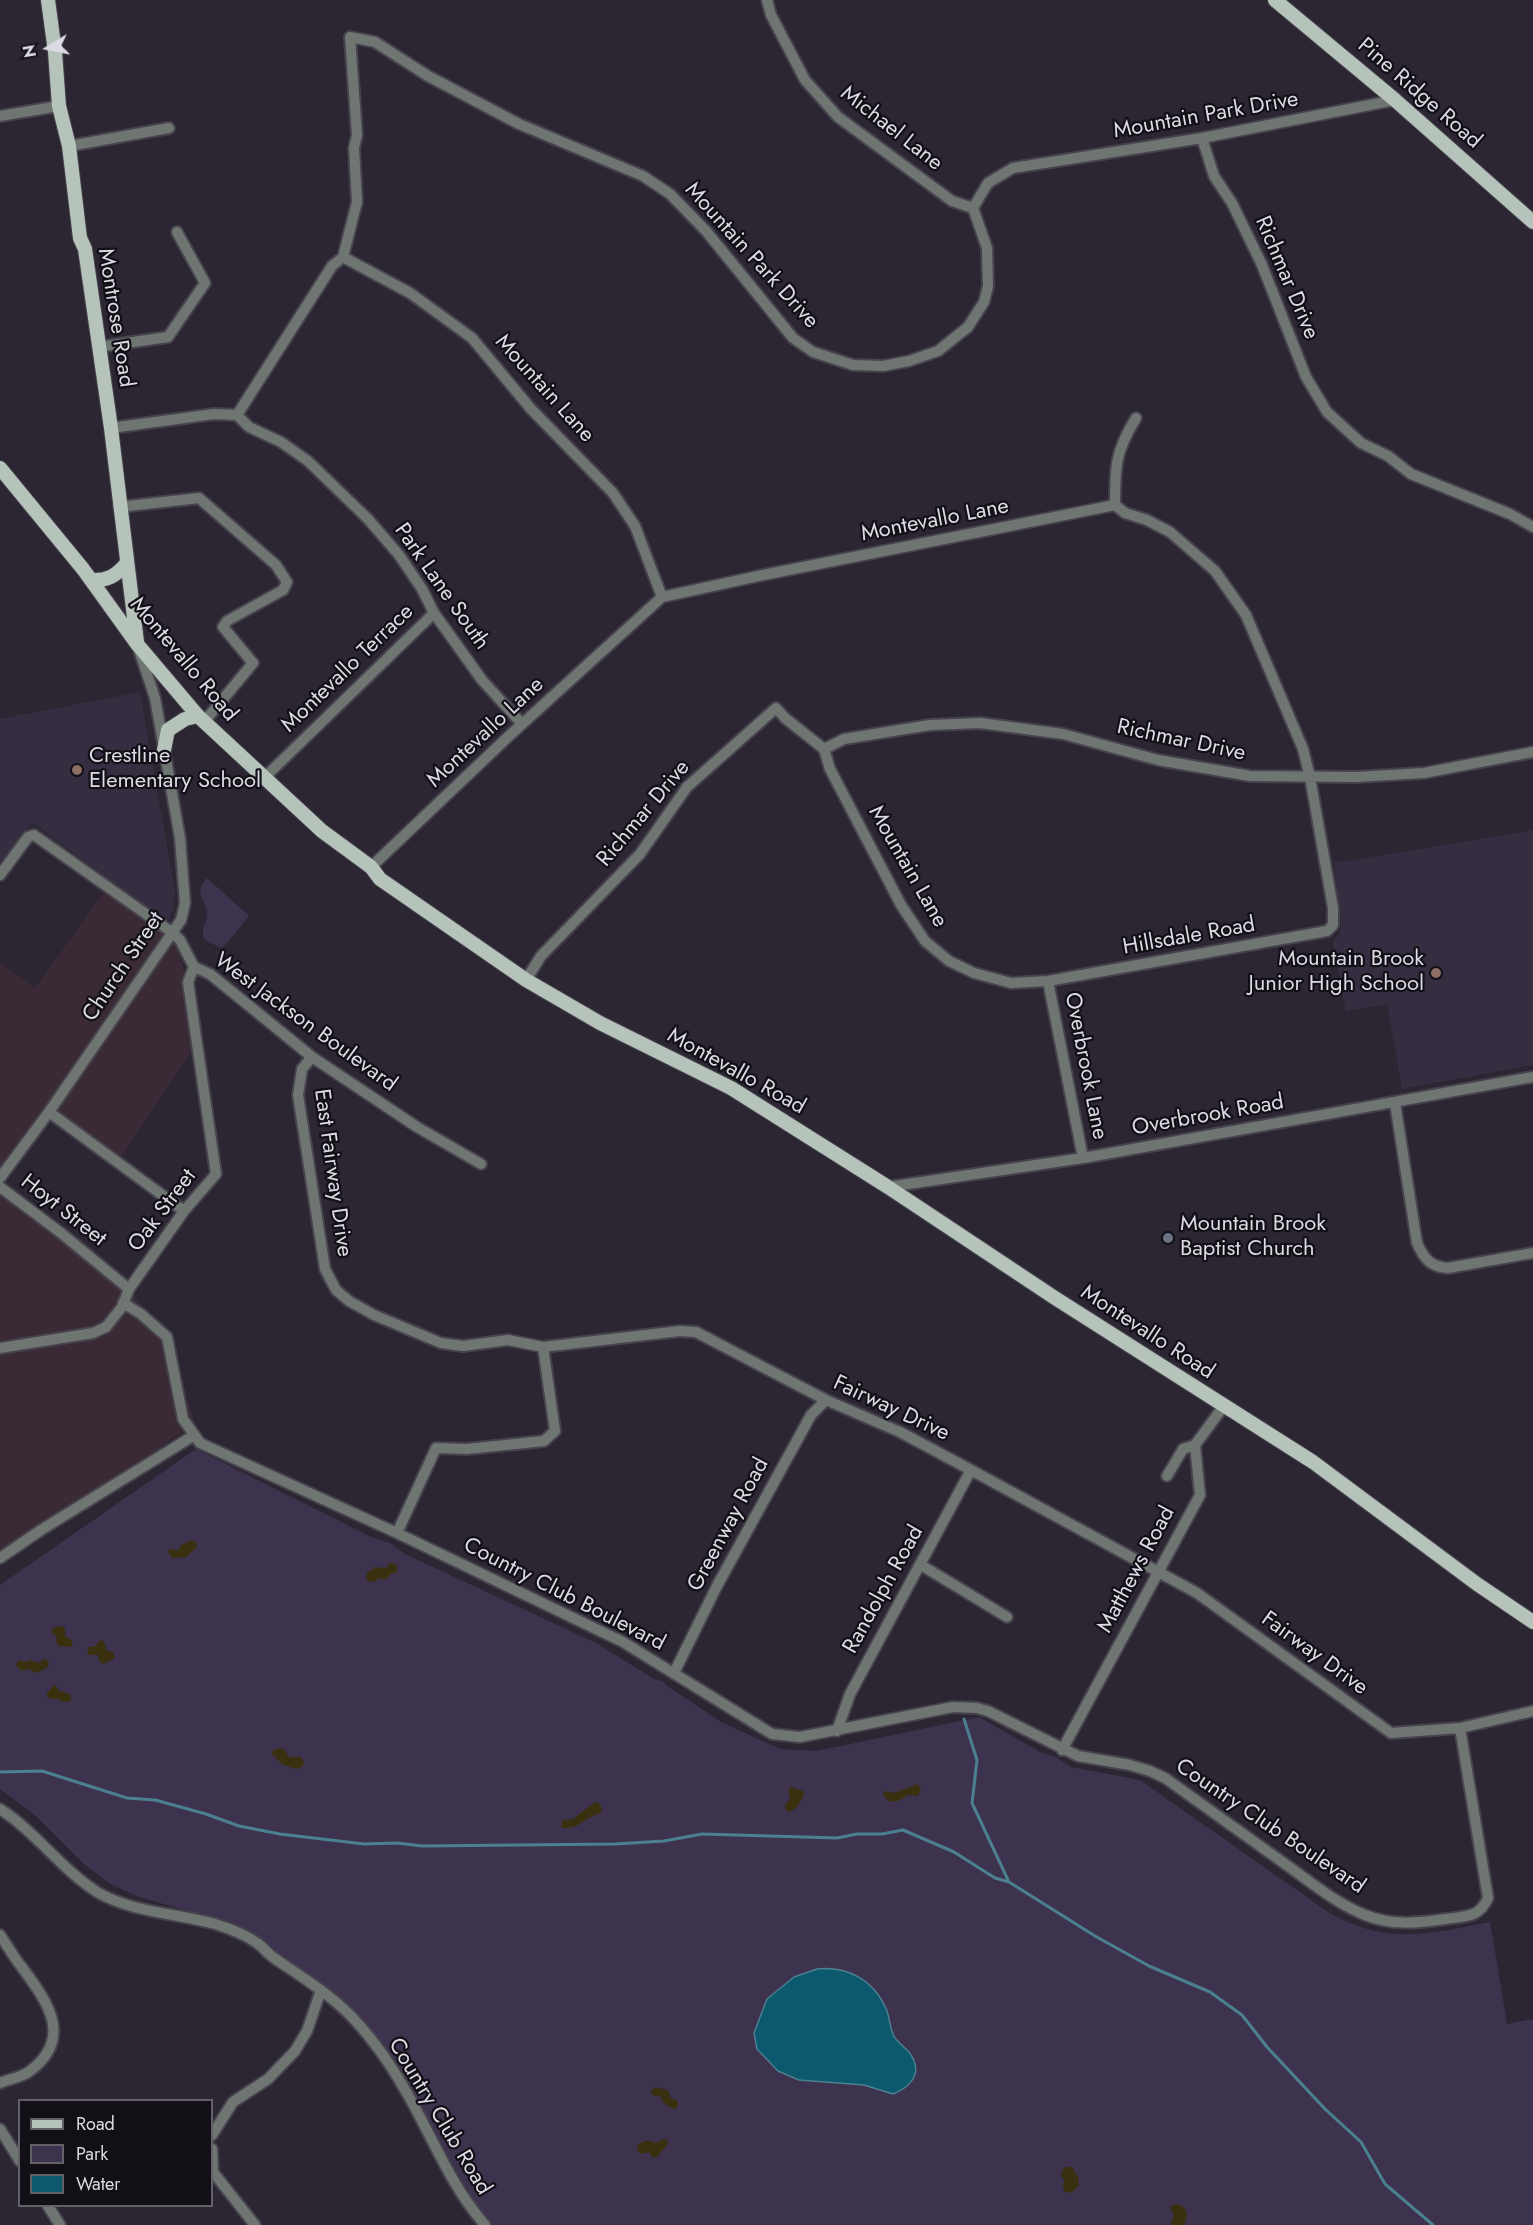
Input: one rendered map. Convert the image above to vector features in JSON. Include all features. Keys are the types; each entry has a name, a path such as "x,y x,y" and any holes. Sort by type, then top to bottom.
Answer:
{"main road":[{"name":"Montrose Road","path":"48,0 59,106 69,146 80,238 85,249 111,428 137,644"},
{"name":"Pine Ridge Road","path":"1275,0 1395,100 1533,222"},
{"name":"Montevallo Road","path":"0,468 91,580 137,644 201,719 321,831 371,867 380,879 526,980 600,1023 731,1088 888,1187 1223,1407 1313,1462 1478,1584 1532,1619"},
{"path":"91,580 109,578 118,573 126,564"},
{"path":"164,750 168,730 184,719 201,719"}],"street":[{"name":"Michael Lane","path":"768,0 771,15 805,81 838,117 952,201 973,208"},
{"name":"Mountain Park Drive","path":"237,415 332,266 343,257 357,202 354,148 357,135 350,37 375,42 428,76 519,124 643,176 670,194 705,231 793,338 813,352 853,365 883,366 909,361 938,351 969,327 984,302 988,286 987,248 973,208 988,183 1013,168 1202,138 1395,100"},
{"path":"0,116 59,106"},
{"path":"69,146 169,128"},
{"name":"Richmar Drive","path":"1202,138 1214,176 1232,203 1262,265 1306,377 1327,412 1361,443 1388,456 1412,474 1510,514 1533,526"},
{"path":"98,347 168,337 205,284 177,232"},
{"name":"Mountain Lane","path":"343,257 410,293 472,338 531,409 613,493 635,526 662,597"},
{"path":"111,428 214,414 237,415"},
{"name":"Park Lane South","path":"237,415 249,427 281,442 308,461 368,519 399,555 422,589 434,613 482,680 522,724"},
{"path":"1136,418 1123,440 1115,465 1115,506 1125,513 1147,519 1170,532 1215,572 1246,615 1303,749 1310,777"},
{"path":"120,507 199,498 276,566 287,582 283,590 227,621 223,627 253,663 201,719"},
{"name":"Montevallo Lane","path":"371,867 522,724 662,597 763,574 1115,506"},
{"name":"Montevallo Terrace","path":"264,778 434,613"},
{"name":"Church Street","path":"0,1178 49,1112 181,920 185,903 180,838 155,698 137,644"},
{"name":"Richmar Drive","path":"526,980 541,956 640,854 687,787 776,708"},
{"name":"Mountain Lane","path":"776,708 824,749 830,769 901,905 926,941 949,961 974,973 1011,983 1048,981"},
{"name":"Richmar Drive","path":"824,749 844,739 919,726 980,723 1064,734 1158,760 1250,776 1310,777 1424,773 1533,752"},
{"name":"Hillsdale Road","path":"1048,981 1327,931 1333,925 1331,898 1310,777"},
{"name":"West Jackson Boulevard","path":"0,875 28,837 34,835 173,933 180,940 194,967 210,974 312,1057 417,1127 481,1164"},
{"name":"Oak Street","path":"0,1348 93,1333 106,1327 123,1303 129,1289 184,1211 216,1174 188,982 194,967"},
{"name":"Overbrook Lane","path":"1048,981 1083,1158"},
{"name":"East Fairway Drive","path":"312,1057 302,1069 298,1095 325,1269 336,1290 349,1301 374,1315 441,1344 463,1346 508,1340 543,1347"},
{"name":"Overbrook Road","path":"888,1187 1083,1158 1533,1077"},
{"path":"1395,1103 1417,1244 1422,1255 1437,1267 1448,1268 1533,1253"},
{"path":"49,1112 184,1211"},
{"name":"Hoyt Street","path":"0,1187 129,1289"},
{"path":"0,1558 41,1530 194,1436 183,1419 167,1337 141,1314 123,1303"},
{"name":"Fairway Drive","path":"543,1347 680,1331 696,1332 826,1400 900,1432 1197,1593 1391,1733 1460,1728"},
{"path":"397,1533 436,1448 467,1449 544,1441 555,1431 543,1347"},
{"name":"Greenway Road","path":"674,1673 721,1578 811,1415 826,1400"},
{"path":"1167,1476 1182,1449 1195,1445 1223,1407"},
{"name":"Country Club Boulevard","path":"194,1436 200,1443 397,1533 623,1642 772,1734 800,1737 954,1707 988,1712 1062,1750 1078,1756 1140,1768 1164,1778 1333,1897 1366,1916 1398,1923 1424,1922 1479,1912 1485,1906 1488,1898 1460,1728"},
{"name":"Matthews Road","path":"1062,1750 1200,1495 1195,1445"},
{"name":"Randolph Road","path":"837,1731 850,1694 971,1470"},
{"path":"921,1565 1007,1617"},
{"path":"1460,1728 1533,1711"},
{"name":"Country Club Road","path":"0,1809 26,1827 64,1865 96,1891 123,1905 217,1924 257,1943 348,2013 387,2061 405,2089 443,2165 485,2225"},
{"path":"0,1935 51,2010 54,2031 49,2052 29,2072 0,2083"},
{"path":"213,2133 233,2102 267,2079 295,2051 307,2031 321,1990"},
{"path":"0,2129 18,2157"},
{"path":"213,2172 255,2225"},
{"path":"49,2207 60,2225"}],"shaded area":[{"name":"Crestline Elementary School","path":"140,692 175,892 169,921 143,905 32,822 0,865 0,719"},
{"name":"Mountain Brook Junior High School","path":"1533,830 1533,1065 1402,1089 1387,1004 1346,1011 1333,942 1341,930 1334,863"},
{"path":"108,886 173,933 188,982 197,1043 117,1162 49,1111 0,1178 0,962 35,988"},
{"path":"0,1187 129,1289 167,1337 195,1423 0,1558"}],"green space":[{"path":"207,878 249,916 222,949 204,939 203,928 207,915 200,893"},
{"path":"196,1449 371,1537 390,1543 405,1554 596,1643 654,1679 663,1681 721,1722 780,1749 817,1751 979,1717 1071,1767 1140,1780 1331,1914 1354,1924 1393,1934 1409,1934 1442,1931 1490,1922 1507,2024 1533,2019 1533,2225 491,2225 478,2210 351,2010 219,1920 136,1896 109,1883 84,1864 35,1815 0,1789 0,1585"}],"sand":[{"path":"192,1540 196,1542 197,1547 185,1558 173,1559 168,1552 170,1549 179,1550 181,1545"},
{"path":"390,1563 397,1565 397,1572 390,1574 386,1580 380,1578 373,1582 367,1581 368,1572 374,1567 386,1568"},
{"path":"62,1626 65,1629 65,1636 73,1641 71,1647 59,1646 56,1642 57,1637 51,1632 54,1627"},
{"path":"102,1640 106,1650 113,1652 115,1658 103,1664 99,1661 98,1655 89,1655 87,1651 89,1647 96,1646"},
{"path":"45,1659 49,1662 48,1667 37,1673 28,1669 22,1671 16,1666 18,1660 38,1663"},
{"path":"55,1684 59,1691 70,1694 69,1702 47,1697 47,1693"},
{"path":"284,1749 289,1757 301,1757 304,1762 303,1766 297,1769 283,1765 272,1754 273,1750"},
{"path":"918,1784 921,1789 918,1796 907,1795 894,1802 887,1800 883,1793 886,1791 894,1793"},
{"path":"791,1787 803,1791 804,1795 797,1807 790,1812 786,1810 785,1805 790,1799 788,1791"},
{"path":"595,1802 600,1804 602,1810 600,1813 576,1826 561,1827 562,1820 573,1819"},
{"path":"655,2087 668,2090 671,2098 678,2101 677,2108 673,2109 664,2103 661,2097 652,2095 651,2091"},
{"path":"667,2139 668,2144 657,2157 653,2158 649,2152 641,2154 637,2150 638,2144 648,2140 656,2143"},
{"path":"1072,2167 1078,2177 1079,2186 1071,2193 1064,2191 1065,2181 1061,2176 1063,2169"},
{"path":"1176,2204 1185,2209 1184,2225 1172,2225 1174,2215 1170,2207"}],"water":[{"path":"817,1969 850,1973 876,1991 887,2011 895,2038 913,2058 916,2071 906,2087 893,2094 864,2085 799,2080 778,2071 757,2049 754,2033 767,1999 794,1977"}],"waterway":[{"path":"964,1719 977,1760 972,1803 1008,1880"},
{"path":"0,1772 42,1771 127,1798 155,1800 239,1826 280,1834 364,1844 397,1843 422,1846 615,1844 664,1841 702,1834 837,1838 903,1830 954,1852 995,1878 1009,1882 1095,1936 1149,1966 1210,1992 1242,2015 1267,2047 1325,2109 1361,2142 1385,2184 1433,2225"}],"place":[{"name":"Crestline Elementary School","path":"77,770"},
{"name":"Mountain Brook Junior High School","path":"1436,973"},
{"name":"Mountain Brook Baptist Church","path":"1168,1238"}]}
